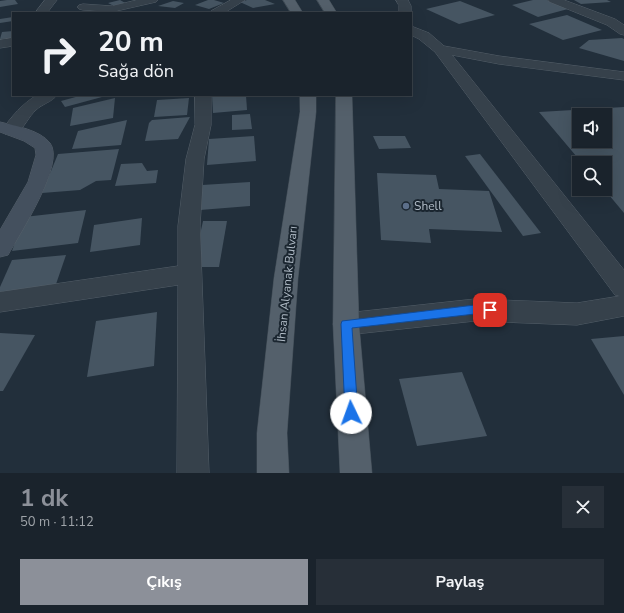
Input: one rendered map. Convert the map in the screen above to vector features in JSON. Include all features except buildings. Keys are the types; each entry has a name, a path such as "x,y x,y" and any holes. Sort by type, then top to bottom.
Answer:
{"main road":[{"path":"288,0 296,12"},
{"path":"323,0 330,12"},
{"name":"İhsan Alyanak Bulvarı","path":"273,473 272,434 286,278 308,112 308,96"},
{"path":"344,96 346,324 356,473"}],"street":[{"path":"42,12 51,0"},
{"path":"72,12 96,0"},
{"path":"83,7 112,9 152,0"},
{"path":"217,12 239,0"},
{"path":"402,0 405,6 405,12"},
{"path":"554,0 612,22 624,31"},
{"path":"412,30 424,36 440,49 624,288"},
{"path":"0,44 12,42"},
{"path":"440,49 498,60 624,76"},
{"path":"0,249 39,181 46,158 44,147 29,137 6,129 37,100 47,96"},
{"path":"193,473 189,226 195,159 203,125 203,96"},
{"path":"0,302 189,274"},
{"path":"346,324 475,310 577,314 624,306"}],"place":[{"name":"Shell","path":"406,206"}],"route":[{"path":"351,413 346,324 475,310 490,310"}]}
